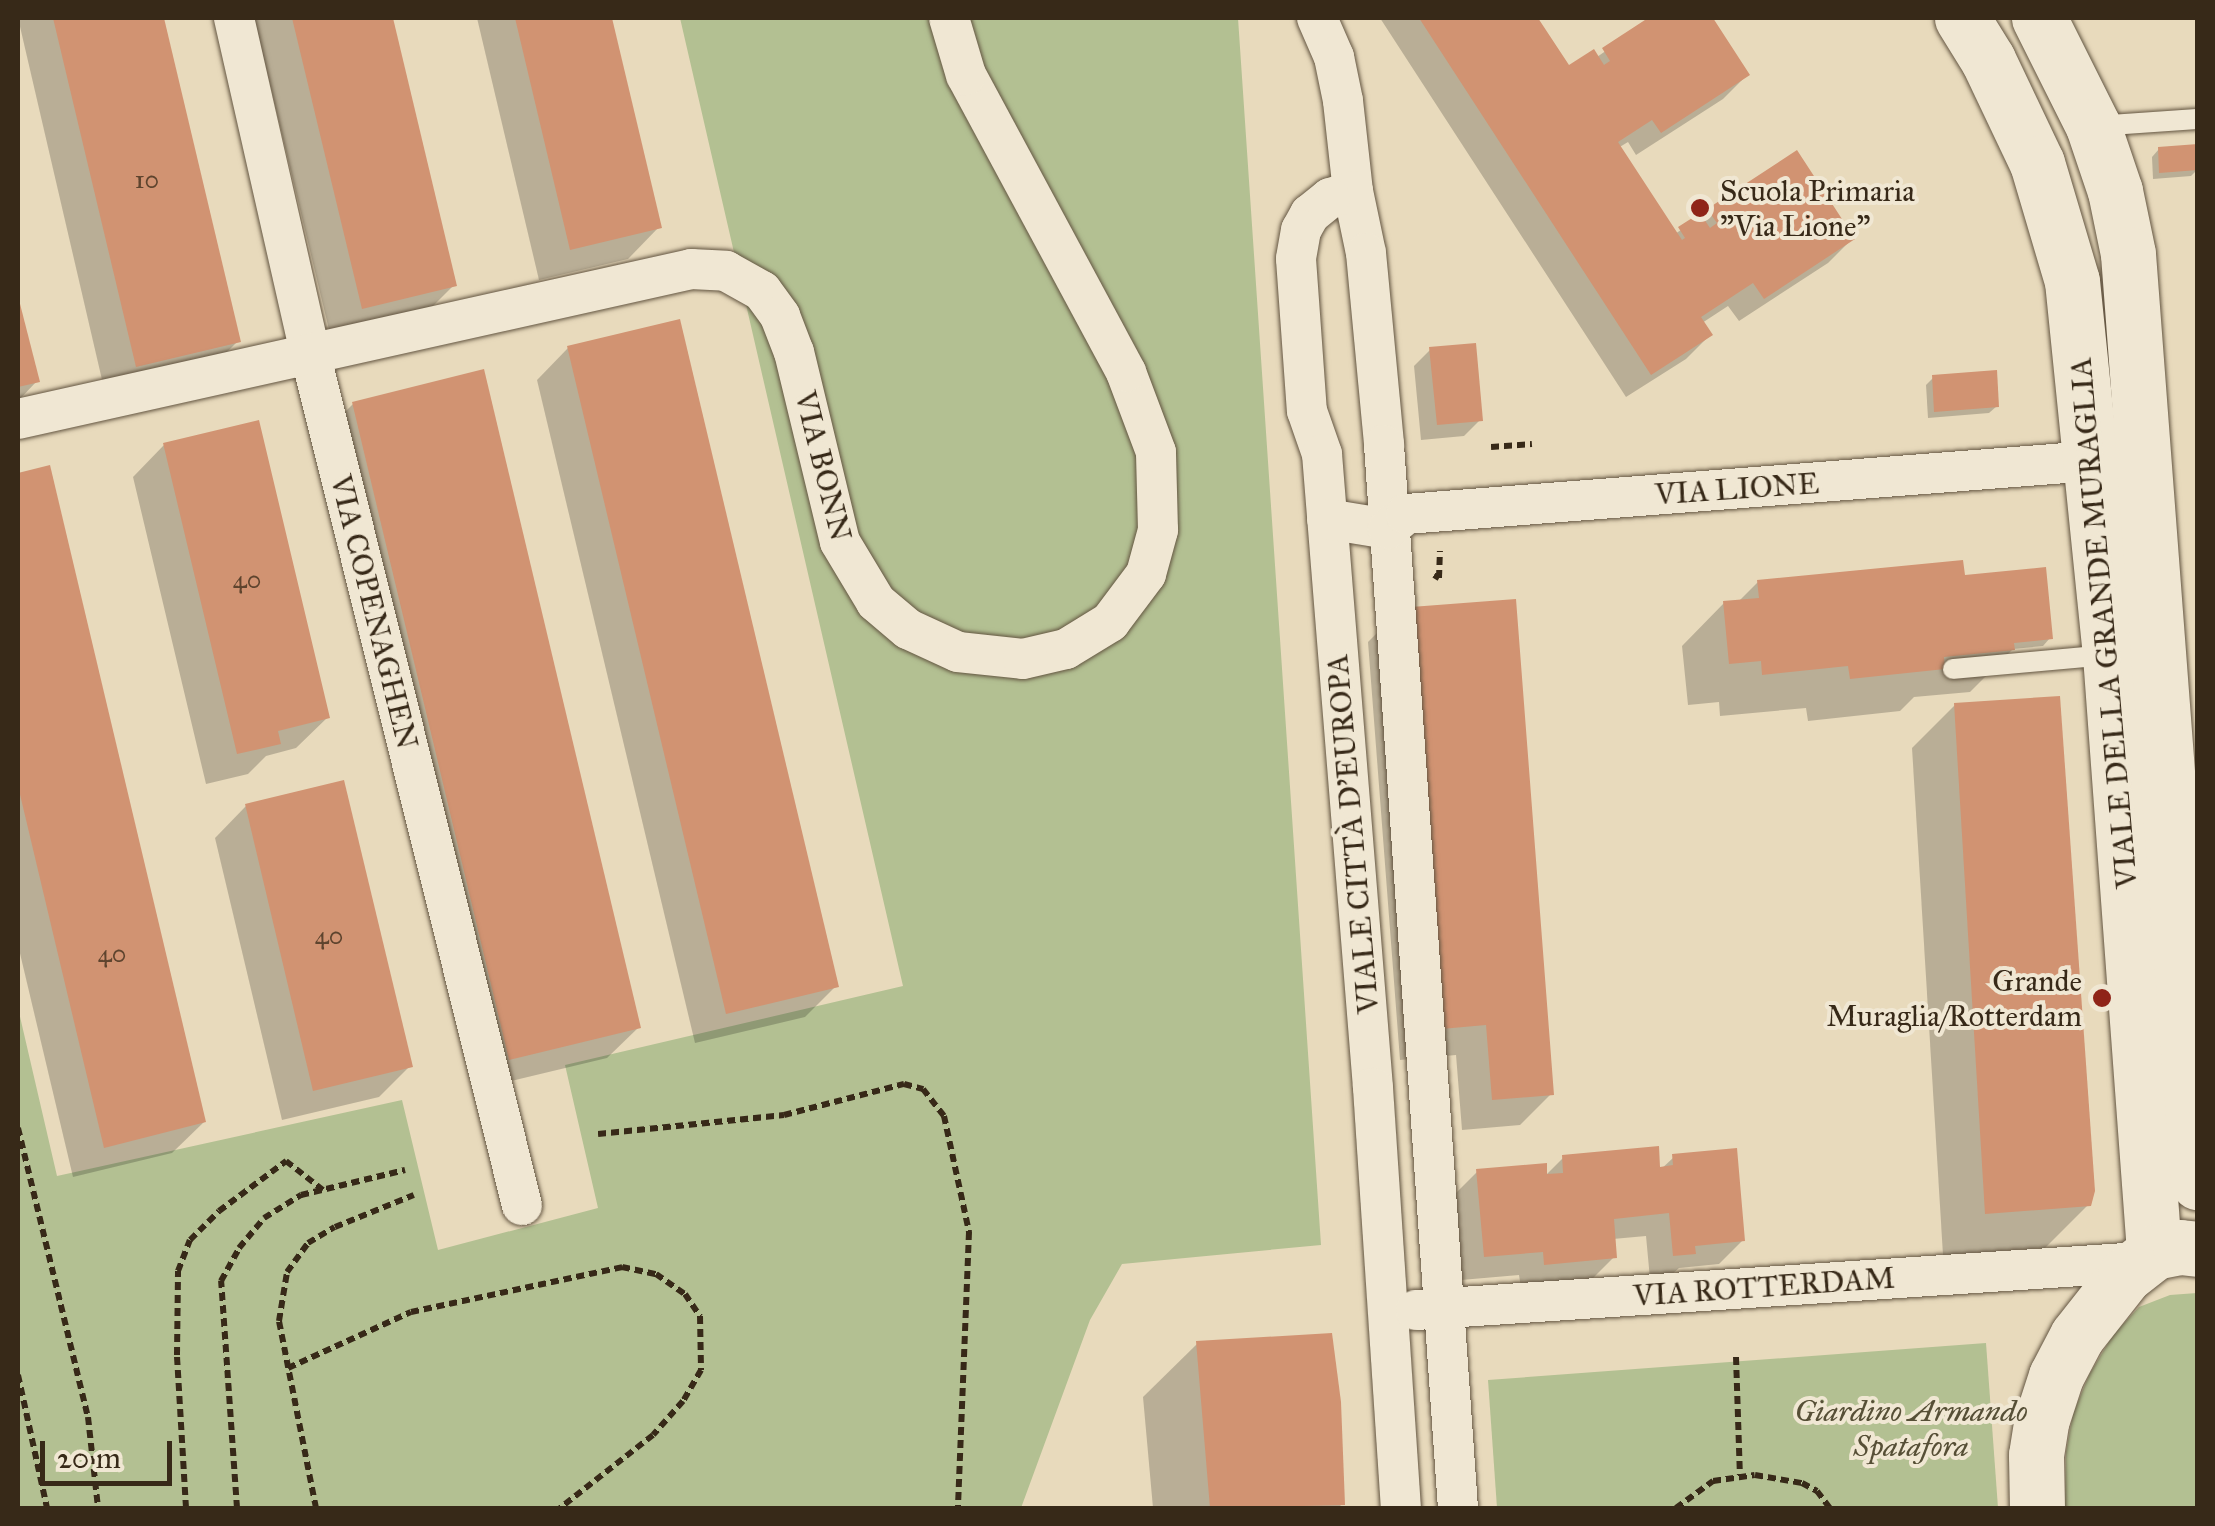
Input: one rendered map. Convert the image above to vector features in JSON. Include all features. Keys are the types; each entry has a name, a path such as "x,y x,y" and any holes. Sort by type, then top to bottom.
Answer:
{"street":[{"name":"VIA COPENAGHEN","path":"234,18 310,353 522,1205"},
{"name":"VIA BONN","path":"18,419 691,269 736,274 762,291 780,316 794,352 840,542 876,602 920,636 980,657 1048,655 1084,640 1131,599 1151,562 1160,501 1156,452 1126,372 966,75 949,18"},
{"name":"VIALE CITTÀ D'EUROPA","path":"1317,18 1339,77 1352,191 1366,253 1458,1508"},
{"name":"VIALE DELLA GRANDE MURAGLIA","path":"1962,18 2020,125 2061,234 2072,281 2164,1254"},
{"name":"VIALE DELLA GRANDE MURAGLIA","path":"2039,18 2093,126 2115,191 2128,254 2198,1182"},
{"name":"VIALE CITTÀ D'EUROPA","path":"1352,191 1316,206 1301,230 1297,247 1307,411 1322,454 1402,1508"},
{"name":"VIA LIONE","path":"1388,529 1406,514 2091,461"},
{"path":"1327,519 1388,529"},
{"path":"2036,1508 2036,1454 2056,1376 2100,1302 2164,1254"},
{"name":"VIA ROTTERDAM","path":"1388,1311 2164,1254"}],"lane":[{"path":"2093,126 2198,119"},
{"path":"1954,668 2110,655"}],"path":[{"path":"1491,447 1532,444"},
{"path":"598,1134 784,1115 904,1084 924,1090 944,1116 969,1232 970,1300 958,1508"},
{"path":"18,1128 88,1417 98,1508"},
{"path":"186,1508 177,1356 178,1271 190,1240 219,1211 286,1161 324,1190"},
{"path":"237,1508 221,1281 239,1248 264,1218 301,1195 405,1170"},
{"path":"316,1508 278,1321 288,1272 308,1243 334,1227 414,1195"},
{"path":"288,1368 412,1312 622,1267 656,1274 685,1294 700,1316 701,1370 684,1400 653,1435 560,1508"},
{"path":"1736,1356 1740,1476"},
{"path":"18,1375 48,1508"},
{"path":"1676,1508 1699,1488 1740,1476 1787,1477 1817,1491 1830,1508"}],"green space":[{"path":"680,18 1238,18 1321,1245 1122,1264 1090,1320 1021,1508 18,1508 18,1008 57,1176 402,1100 438,1250 598,1208 565,1065 903,986"},
{"path":"2197,1293 2197,1508 2065,1508 2066,1452 2073,1414 2089,1375 2113,1335 2139,1307 2170,1295"},
{"name":"Giardino Armando Spatafora","path":"1986,1343 1998,1508 1497,1508 1488,1380"}],"building":[{"path":"53,18 164,18 241,342 136,367"},
{"path":"292,18 393,18 457,286 362,309"},
{"path":"515,18 612,18 662,228 570,250"},
{"path":"1419,18 1538,18 1569,65 1594,49 1604,65 1610,61 1602,48 1648,18 1713,18 1750,75 1661,133 1652,120 1618,142 1682,240 1685,238 1678,227 1700,213 1710,228 1717,223 1707,209 1797,150 1855,239 1764,299 1753,283 1701,317 1713,335 1651,375"},
{"path":"2198,144 2198,170 2159,173 2158,147"},
{"path":"18,296 40,382 18,387"},
{"path":"680,319 839,987 726,1014 567,346"},
{"path":"1476,343 1483,421 1437,425 1429,347"},
{"path":"484,369 641,1028 509,1060 352,402"},
{"path":"1997,370 1999,407 1934,412 1932,375"},
{"path":"259,420 330,718 278,731 281,744 237,754 163,443"},
{"path":"50,465 206,1122 104,1148 18,786 18,473"},
{"path":"1963,560 1965,575 2046,567 2053,639 2014,643 2015,650 1944,657 1945,669 1850,679 1848,666 1762,675 1761,661 1729,664 1723,601 1759,598 1757,580"},
{"path":"1516,599 1554,1095 1492,1100 1486,1025 1430,1030 1398,608"},
{"path":"2060,696 2095,1191 2091,1206 1985,1214 1954,703"},
{"path":"344,780 413,1067 313,1091 245,804"},
{"path":"1659,1146 1660,1167 1673,1165 1672,1154 1737,1148 1745,1241 1695,1246 1696,1254 1673,1256 1669,1213 1614,1219 1617,1258 1544,1265 1543,1252 1484,1257 1476,1169 1547,1163 1547,1174 1563,1173 1562,1155"},
{"path":"1332,1333 1341,1402 1345,1505 1210,1508 1196,1341"}],"place":[{"name":"Scuola Primaria \"Via Lione\"","path":"1700,208"},
{"name":"Grande Muraglia/Rotterdam","path":"2102,998"}]}
